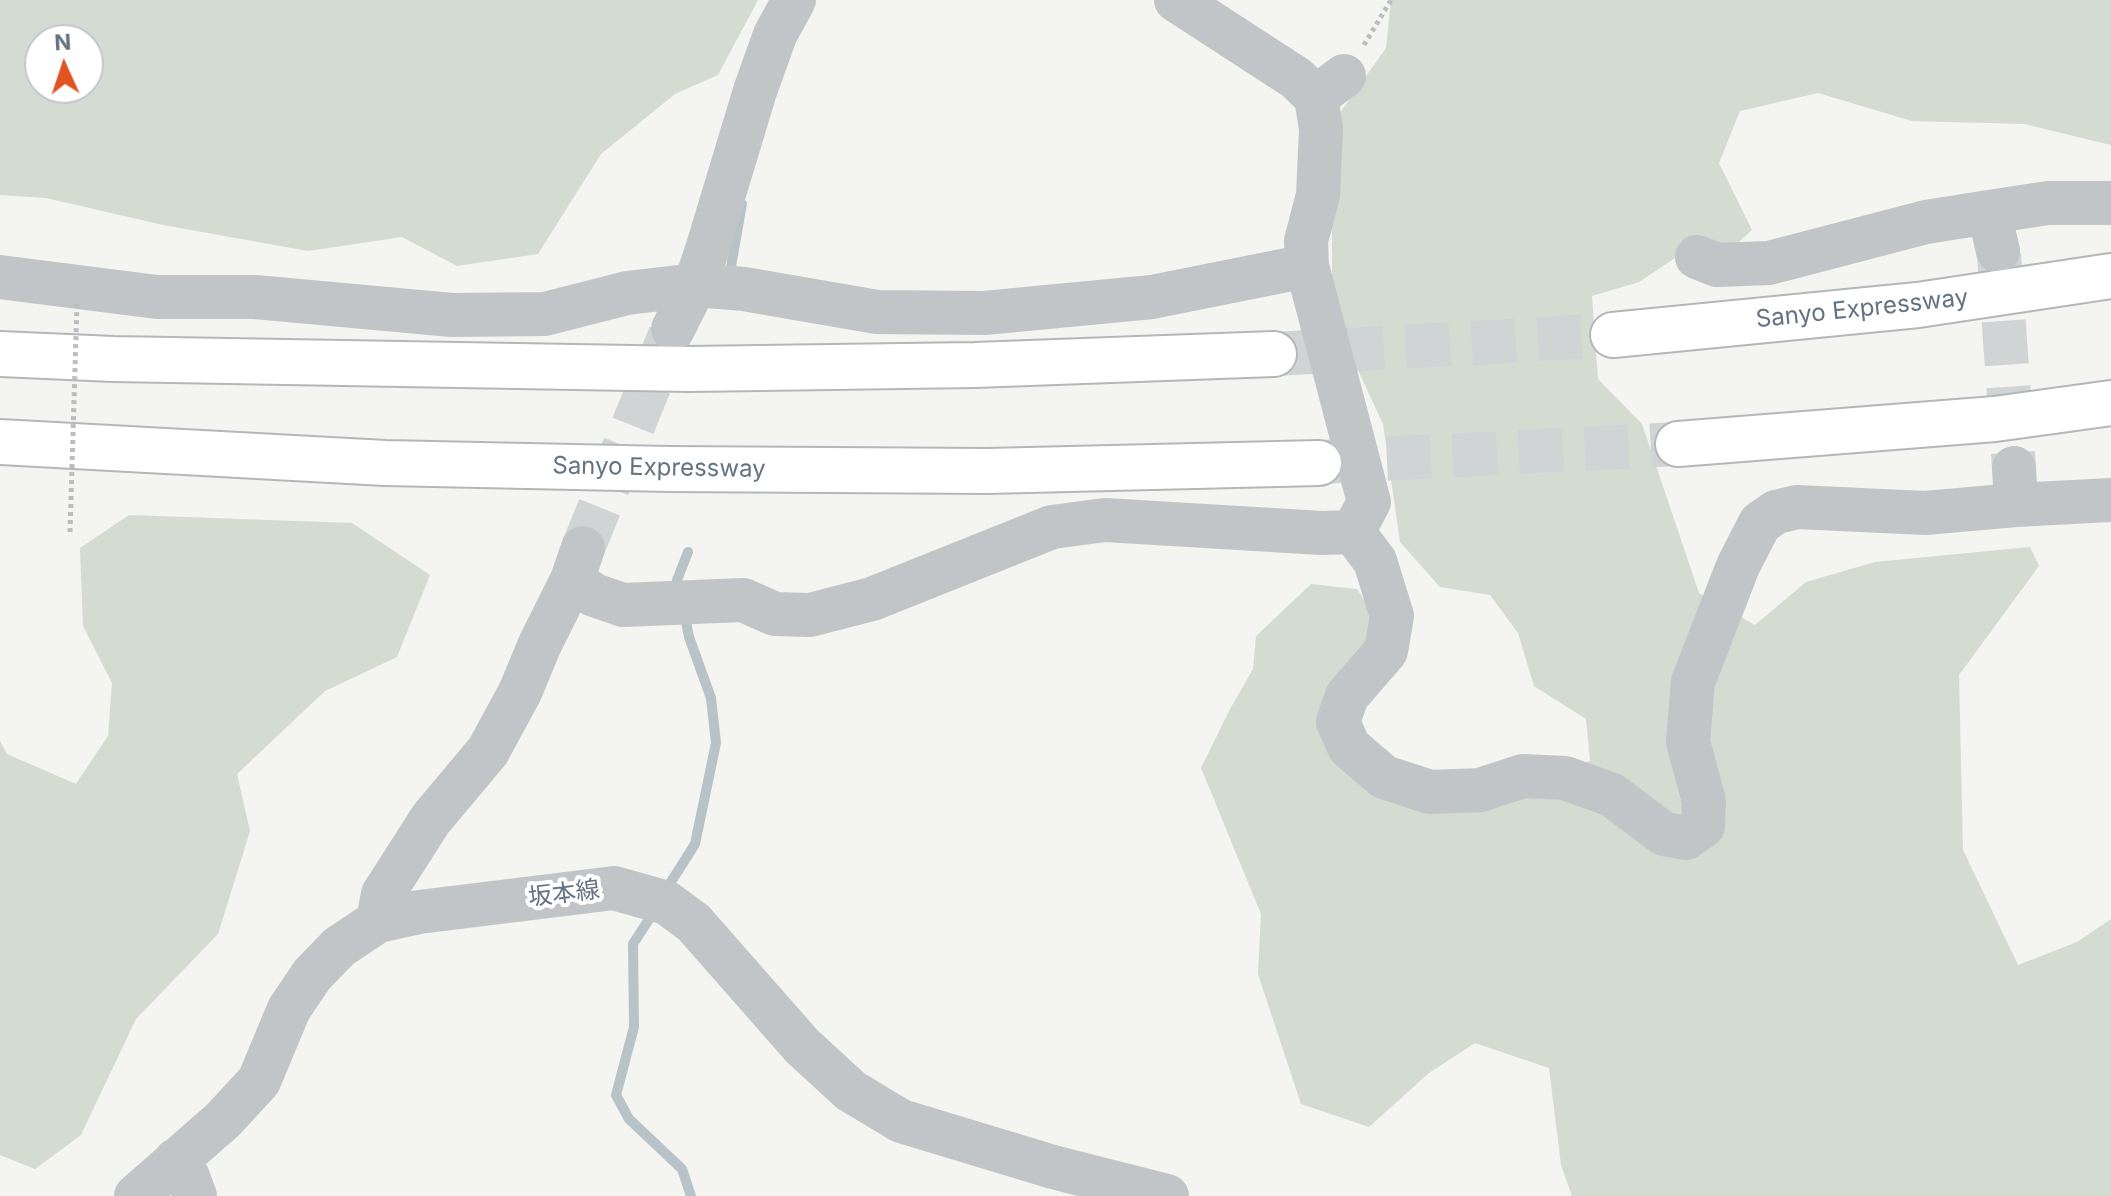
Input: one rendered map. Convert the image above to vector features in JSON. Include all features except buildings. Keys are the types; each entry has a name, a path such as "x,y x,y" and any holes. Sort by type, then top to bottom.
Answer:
{"highway":[{"name":"Sanyo Expressway","path":"1613,335 1918,305 2111,276"},
{"path":"0,354 189,361 689,369 975,365 1274,354"},
{"path":"1678,444 1995,419 2111,403"},
{"name":"Sanyo Expressway","path":"0,442 385,463 653,469 987,471 1319,463"}],"street":[{"path":"673,329 717,286 755,91 775,35 794,0"},
{"path":"1176,0 1296,78 1330,87 1321,129 1318,195 1306,241 1307,266 1369,502 1353,532"},
{"path":"1697,257 1717,265 1769,263 1926,222 1994,232 2048,203 2111,203"},
{"path":"0,277 157,297 255,297 452,315 545,314 627,293 717,286 877,312 984,313 1152,297 1307,266"},
{"path":"1353,532 1375,561 1392,616 1386,651 1347,696 1338,722 1349,747 1384,777 1430,792 1480,790 1523,776 1565,778 1612,795 1664,834 1686,838 1703,826 1704,801 1688,742 1693,682 1738,566 1760,523 1776,512 1797,507 1925,513 2015,486 2111,500"},
{"path":"378,921 383,894 431,819 488,751 520,692 578,564 594,595 623,605 743,600 775,614 810,615 872,599 1052,527 1105,520 1322,533 1353,532"},
{"name":"坂本線","path":"136,1196 186,1178 223,1120 259,1081 289,1009 312,975 339,947 378,921 419,912 614,888 667,903 694,923 802,1046 851,1091 901,1121 1053,1167 1167,1196"}],"path":[{"path":"1330,87 1391,0"},
{"path":"70,532 77,303"}],"shaded area":[{"path":"0,0 758,0 718,75 675,94 601,154 538,254 457,266 402,237 308,251 163,225 46,198 0,195"},
{"path":"1391,0 2111,0 2111,145 2024,124 1912,121 1818,93 1740,111 1719,163 1752,230 1730,250 1681,254 1639,282 1592,296 1598,379 1642,424 1699,593 1755,625 1806,582 1875,562 2030,547 2039,566 1959,675 1963,850 2018,965 2077,942 2111,919 2111,1196 1572,1196 1561,1165 1549,1068 1475,1043 1429,1073 1369,1127 1301,1104 1258,974 1261,914 1201,768 1253,669 1256,636 1311,584 1357,589 1379,623 1334,755 1523,788 1590,761 1586,719 1534,686 1518,633 1490,595 1440,587 1400,542 1383,424 1357,368 1332,292 1332,187 1339,114 1386,48"},
{"path":"129,515 352,523 430,575 397,657 325,691 237,774 250,831 218,934 136,1019 81,1135 35,1169 0,1155 0,741 7,754 76,784 108,736 112,683 83,626 80,548"}],"waterway":[{"path":"729,278 742,204"},
{"path":"680,592 677,580 688,552"},
{"path":"669,885 695,844 716,743 711,698 689,637 684,612"},
{"path":"653,913 633,944 634,1027 616,1095 629,1119 682,1169 691,1196"}],"tunnel":[{"path":"1999,255 2014,468"},
{"path":"583,548 670,335"},
{"path":"1274,354 1613,335"},
{"path":"1321,462 1678,444"}]}
